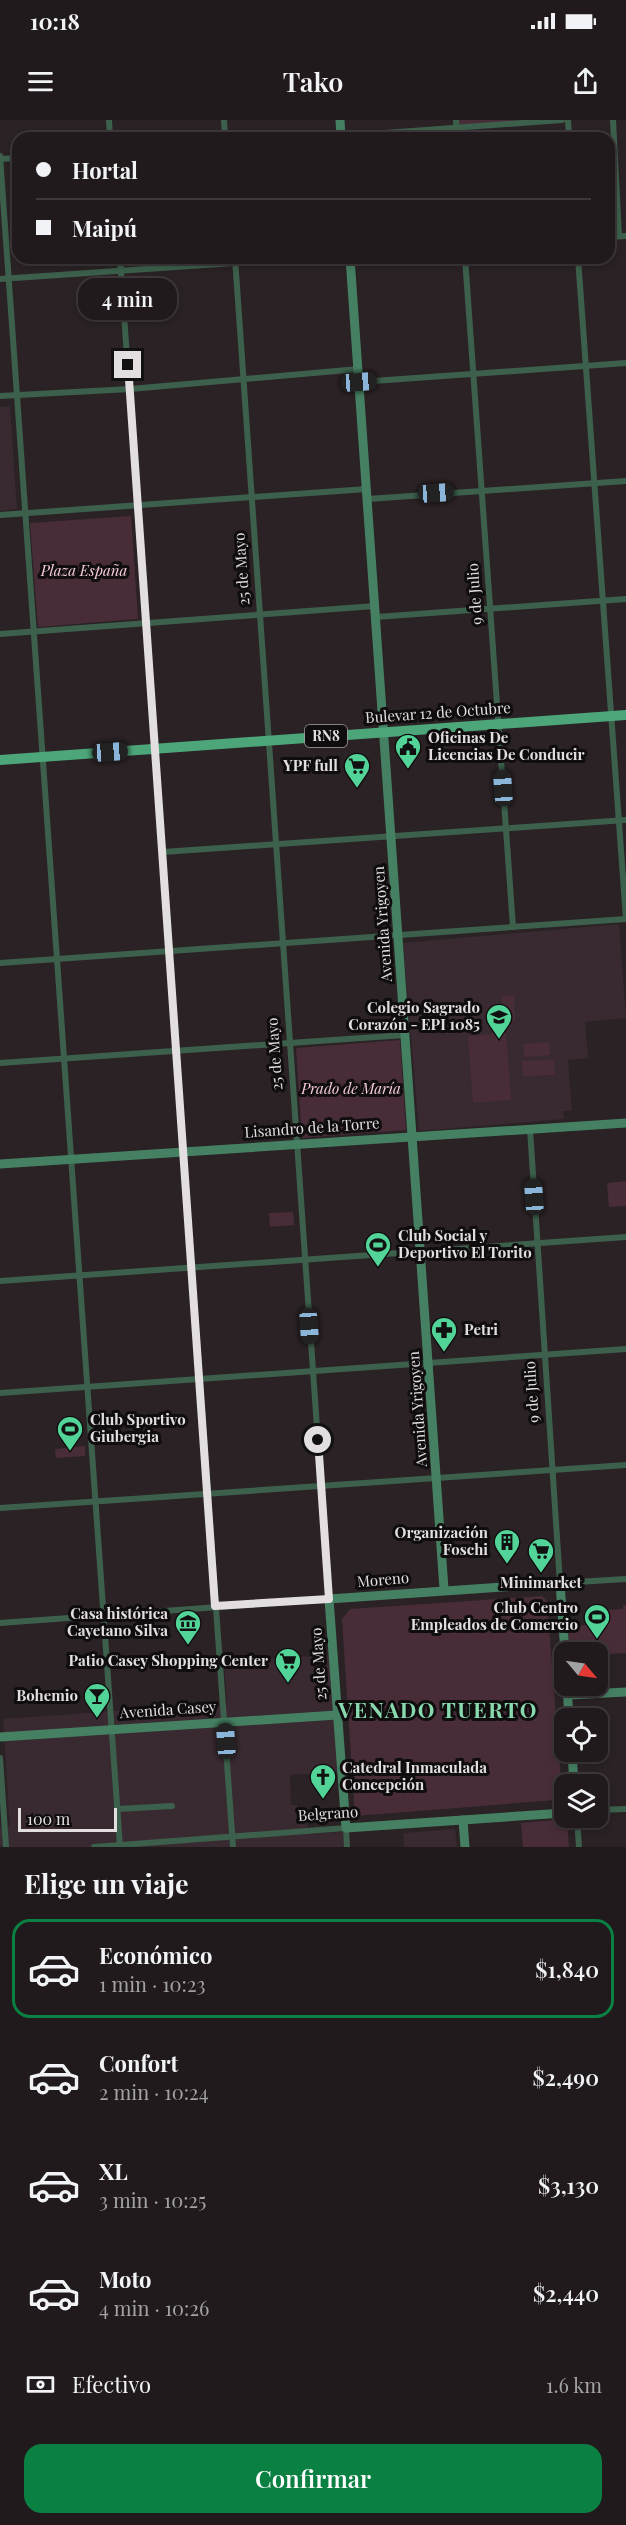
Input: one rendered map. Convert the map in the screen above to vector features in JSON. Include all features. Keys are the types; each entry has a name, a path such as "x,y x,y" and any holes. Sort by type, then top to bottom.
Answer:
{"highway":[{"name":"Bulevar 12 de Octubre","path":"0,760 626,715"}],"main road":[{"name":"Avenida Yrigoyen","path":"350,264 430,1362 444,1589"},
{"name":"Lisandro de la Torre","path":"0,1164 626,1123"},
{"name":"Moreno","path":"329,1599 444,1589 560,1583"},
{"name":"9 de Julio","path":"560,1583 564,1642"},
{"name":"25 de Mayo","path":"329,1599 346,1828"},
{"path":"608,1692 626,1692"},
{"name":"Avenida Casey","path":"0,1737 337,1715"},
{"name":"Belgrano","path":"346,1828 554,1814"},
{"path":"463,1820 465,1847"}],"street":[{"path":"385,132 456,124 562,120"},
{"path":"615,146 622,236"},
{"path":"0,158 120,1846"},
{"path":"120,264 233,1847"},
{"path":"0,279 189,264"},
{"name":"25 de Mayo","path":"235,264 288,1042 329,1599"},
{"name":"9 de Julio","path":"465,264 513,927"},
{"path":"0,963 626,919 622,821 611,716 578,264"},
{"path":"359,382 626,363"},
{"path":"0,396 130,389 358,369"},
{"path":"0,515 251,498 482,490 626,482"},
{"path":"376,617 626,599"},
{"path":"0,634 375,606"},
{"path":"163,852 622,821"},
{"path":"0,1063 405,1035"},
{"name":"9 de Julio","path":"530,1129 560,1583"},
{"path":"0,1281 626,1237"},
{"path":"0,1393 626,1349"},
{"path":"0,1508 626,1465"},
{"name":"Moreno","path":"560,1583 626,1579"},
{"name":"Moreno","path":"0,1623 329,1599"},
{"path":"0,1758 6,1847"},
{"path":"117,1809 172,1806"},
{"path":"608,1810 626,1809"},
{"name":"25 de Mayo","path":"346,1828 347,1847"},
{"name":"Belgrano","path":"94,1847 346,1828"},
{"path":"578,1828 579,1847"}],"shaded area":[{"path":"10,406 17,509 0,511 0,407"},
{"name":"Colegio Sagrado Corazón - EPI 1085","path":"619,924 626,1018 585,1022 588,1058 568,1060 572,1111 563,1111 564,1119 419,1131 403,943"},
{"path":"331,1655 339,1772 290,1775 291,1805 297,1805 298,1809 307,1809 308,1834 344,1832 345,1847 0,1847 0,1827 10,1826 3,1719 227,1703 224,1662"},
{"path":"455,1829 457,1847 404,1847 403,1833"}],"green space":[{"path":"456,120 513,120 514,123 457,127"},
{"name":"Plaza España","path":"131,516 138,619 38,627 30,523"},
{"path":"514,995 515,1020 504,1020 502,996"},
{"path":"506,1033 511,1100 473,1103 468,1036"},
{"name":"Prado de María","path":"400,1040 406,1130 302,1138 296,1048"},
{"path":"549,1042 550,1055 524,1057 523,1044"},
{"path":"554,1060 555,1075 523,1076 522,1061"},
{"path":"626,1181 626,1206 609,1207 607,1183"},
{"path":"293,1212 294,1225 270,1227 269,1213"},
{"name":"Club Sportivo Giubergia","path":"85,1446 85,1456 56,1458 55,1449"},
{"path":"542,1596 547,1601 555,1708 554,1762 560,1762 561,1774 554,1774 554,1800 355,1816 342,1619 350,1609"},
{"name":"Club Centro Empleados de Comercio","path":"623,1605 626,1605 626,1653 610,1654 610,1660 608,1660 608,1642 569,1642 568,1626 595,1625 594,1611 623,1609"},
{"path":"554,1820 554,1828 568,1828 569,1847 523,1847 521,1823"}],"place":[{"name":"Oficinas De Licencias De Conducir","path":"408,770"},
{"name":"YPF full","path":"357,789"},
{"name":"Colegio Sagrado Corazón - EPI 1085","path":"499,1040"},
{"name":"Club Social y Deportivo El Torito","path":"378,1268"},
{"name":"Petri","path":"444,1353"},
{"name":"Club Sportivo Giubergia","path":"70,1452"},
{"name":"Organización Foschi","path":"507,1565"},
{"name":"Minimarket","path":"541,1574"},
{"name":"Club Centro Empleados de Comercio","path":"597,1640"},
{"name":"Casa histórica Cayetano Silva","path":"188,1646"},
{"name":"Patio Casey Shopping Center","path":"288,1684"},
{"name":"Bohemio","path":"97,1719"},
{"name":"Catedral Inmaculada Concepción","path":"323,1800"}],"district":[{"name":"VENADO TUERTO","path":"438,1711"}],"route":[{"path":"128,365 215,1606 329,1599 318,1440"}]}
